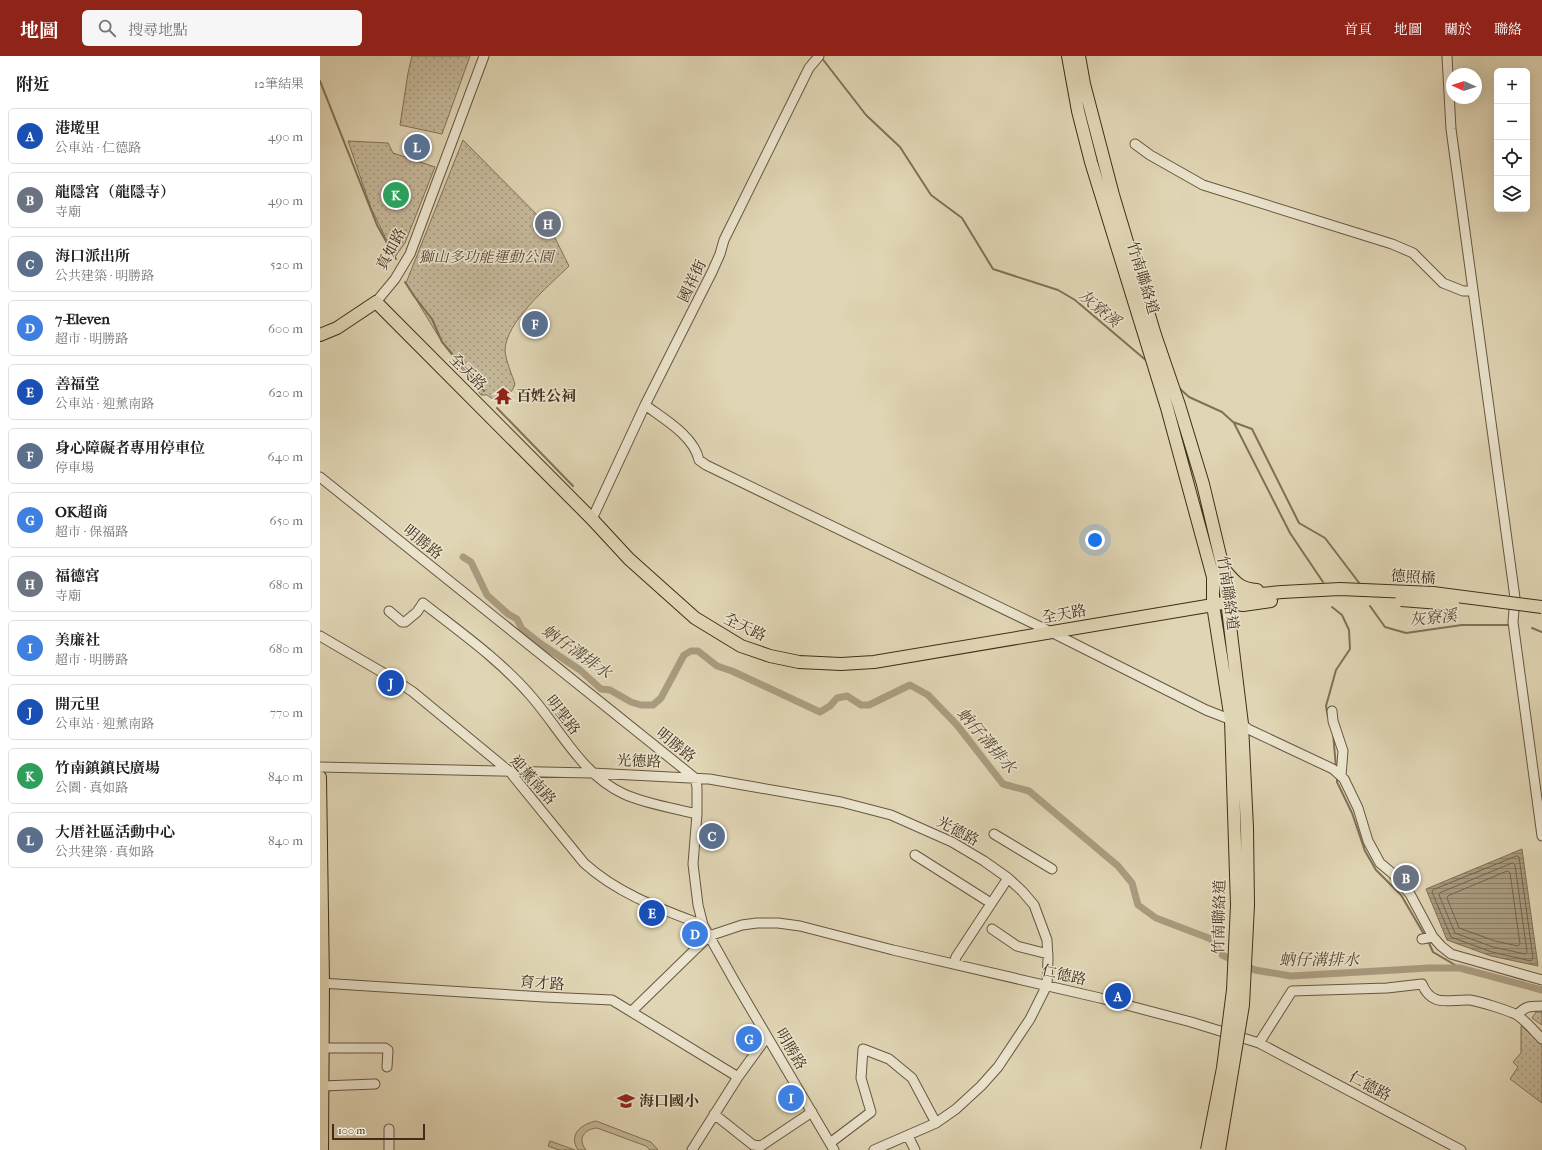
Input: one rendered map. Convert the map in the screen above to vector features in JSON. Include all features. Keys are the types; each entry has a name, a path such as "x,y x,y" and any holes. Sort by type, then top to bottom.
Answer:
{"main road":[{"name":"竹南聯絡道","path":"1068,56 1078,111 1091,162 1150,336 1179,405 1203,484 1223,568 1237,722 1243,1005 1219,1150"},
{"name":"竹南聯絡道","path":"1079,56 1084,84 1101,154 1150,336 1167,408 1213,577 1213,605 1237,722"},
{"name":"真如路","path":"320,335 337,328 376,302"},
{"name":"全天路","path":"376,302 592,519 629,559 695,618 741,646 770,656 799,662 841,664 874,662 1227,602 1243,605 1283,595"},
{"path":"1223,568 1234,581 1247,590 1283,595"},
{"name":"德照橋","path":"1283,595 1340,589 1433,594 1542,607"},
{"name":"德照橋","path":"1283,595 1392,599 1542,615"},
{"path":"320,777 322,1150"},
{"name":"竹南聯絡道","path":"1207,1150 1225,1053 1242,905"}],"street":[{"name":"真如路","path":"376,302 395,279 410,254 484,56"},
{"name":"國祥街","path":"592,519 646,405 715,266 724,240 765,156 809,68 818,56"},
{"path":"1447,56 1451,129 1515,598 1514,625 1542,836"},
{"path":"1135,144 1150,155 1203,185 1392,244 1413,253 1443,283 1463,291 1473,291"},
{"path":"646,405 681,432 698,453 699,460 706,464 1053,632 1206,710 1237,722 1248,729 1338,773 1344,779 1358,808 1368,841 1380,863 1392,873 1410,894 1433,937 1441,946 1451,954 1542,980"},
{"name":"明勝路","path":"320,477 694,778 696,787 697,814 693,864 698,905 703,925 832,1146"},
{"name":"明聖路","path":"389,611 402,622 405,622 417,612 423,603 470,639 512,676 531,696 592,773 623,794 697,814"},
{"name":"迎薰南路","path":"320,636 413,692 510,772 584,863 594,873 621,890 650,905 703,925"},
{"path":"1332,711 1333,721 1344,751 1338,773"},
{"name":"光德路","path":"320,767 592,773 694,778 841,802 891,815 952,842 984,861 1008,878 1022,891 1034,905 1047,940 1047,985"},
{"path":"994,834 1052,869"},
{"path":"915,855 986,900"},
{"path":"954,964 956,957 1008,878"},
{"name":"仁德路","path":"709,936 742,925 757,923 778,923 800,926 1047,985 1191,1022 1259,1043 1461,1150"},
{"path":"992,929 1017,946 1048,954"},
{"path":"632,1011 709,936"},
{"path":"1422,939 1433,937"},
{"name":"育才路","path":"322,983 612,1000 738,1077"},
{"path":"1259,1043 1292,991 1387,988 1422,984 1425,991 1432,998 1448,1001 1471,1000 1517,1015 1542,1039"},
{"path":"874,1150 936,1123 956,1109 981,1086 998,1067 1030,1019 1047,985"},
{"path":"1517,1015 1524,1008 1531,1006 1542,1006"},
{"path":"692,1150 738,1077 767,1037"},
{"path":"322,1048 385,1048 388,1050 387,1067"},
{"path":"832,1146 871,1112 861,1078 863,1049 888,1059 912,1078 936,1123"},
{"path":"322,1086 375,1084"},
{"path":"714,1114 753,1145 761,1146 812,1112"},
{"path":"389,1129 389,1150"},
{"path":"908,1136 915,1150"}],"green space":[{"path":"412,56 470,56 442,134 400,125"},
{"name":"獅山多功能運動公園","path":"463,140 550,228 569,266 540,294 512,328 507,340 505,351 515,384 512,391 508,395 494,400 487,395 481,395 442,342 406,283"},
{"path":"348,141 388,143 393,153 435,167 405,243 395,257 371,208"},
{"path":"1536,1012 1542,1012 1542,1025 1532,1018"},
{"path":"1521,1026 1536,1037 1542,1044 1542,1103 1510,1079 1518,1067 1513,1062 1521,1053"},
{"path":"596,1121 651,1142 658,1150 650,1150 646,1146 597,1128 585,1132 582,1142 586,1150 578,1150 574,1140 575,1135 585,1125"},
{"path":"550,1141 575,1150 559,1150 548,1146"}],"water":[{"path":"1522,849 1538,966 1491,956 1447,940 1426,889"}],"waterway":[{"name":"灰寮溪","path":"821,57 866,115 900,147 931,195 962,218 993,269 1058,290 1075,300 1148,362"},
{"path":"320,81 377,225 396,259"},
{"path":"405,282 432,319 442,342 484,391"},
{"name":"灰寮溪","path":"1179,388 1189,397 1222,412 1233,422 1252,429 1299,523 1325,538 1360,584"},
{"path":"497,408 573,486"},
{"path":"1234,423 1290,533 1323,582"},
{"name":"蚋仔溝排水","path":"463,557 471,562 487,595 508,614 517,619 522,629 541,644 580,670 601,689 610,690 631,702 641,705 653,705 661,698 684,655 691,651 698,651 717,666 732,671 820,712 830,706 837,698 847,696 861,705 869,705 910,685 928,695 957,725 1003,784 1029,791 1118,866 1132,883 1138,905 1156,918 1211,939 1222,955 1255,970 1291,976 1429,968 1460,968 1542,990"},
{"name":"灰寮溪","path":"1370,606 1385,627 1406,633 1462,625 1510,625"},
{"path":"1328,717 1326,706 1336,670 1350,649 1349,630 1342,615 1332,607"},
{"name":"灰寮溪","path":"1532,628 1542,632"},
{"path":"1333,733 1336,767"},
{"path":"1337,777 1337,782 1352,813 1365,851 1376,870 1401,895 1425,936"},
{"path":"1428,941 1433,952 1460,968"}],"place":[{"name":"大厝社區活動中心","path":"417,147"},
{"name":"竹南鎮鎮民廣場","path":"396,195"},
{"name":"福德宮","path":"548,224"},
{"name":"身心障礙者專用停車位","path":"535,324"},
{"name":"百姓公祠","path":"503,396"},
{"name":"開元里","path":"391,683"},
{"name":"海口派出所","path":"712,836"},
{"name":"龍隱宮（龍隱寺）","path":"1406,878"},
{"name":"善福堂","path":"652,913"},
{"name":"7-Eleven","path":"695,934"},
{"name":"港墘里","path":"1118,996"},
{"name":"OK超商","path":"749,1039"},
{"name":"美廉社","path":"791,1098"},
{"name":"海口國小","path":"626,1101"}]}
